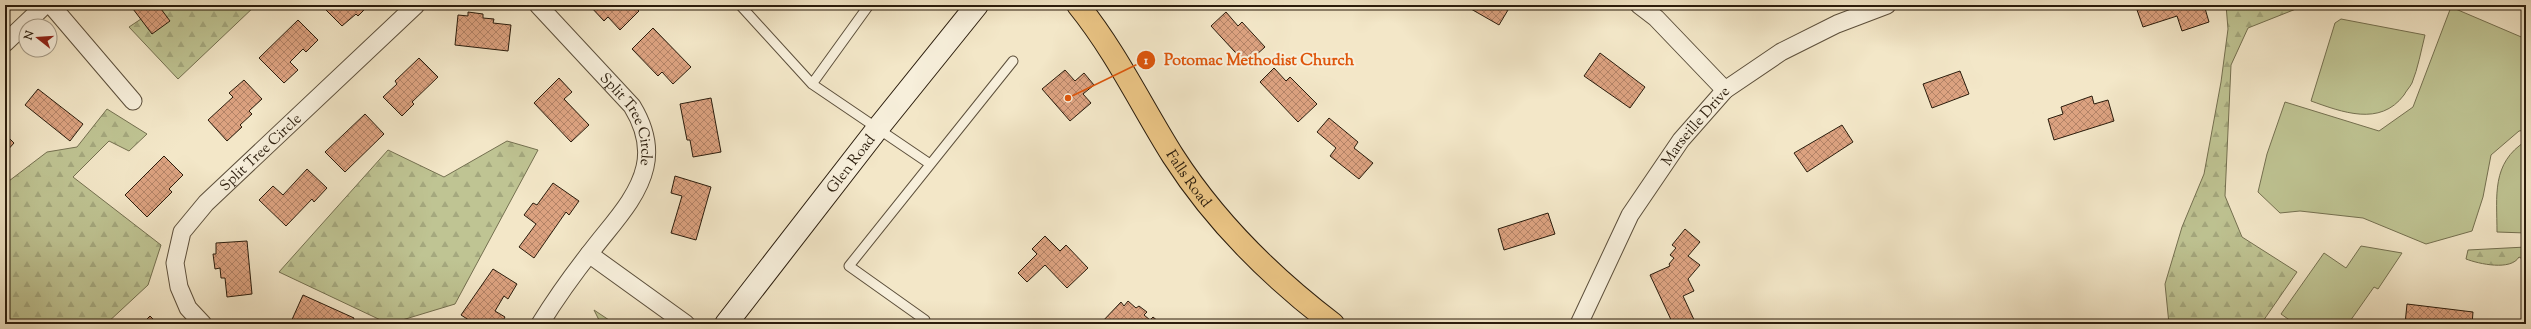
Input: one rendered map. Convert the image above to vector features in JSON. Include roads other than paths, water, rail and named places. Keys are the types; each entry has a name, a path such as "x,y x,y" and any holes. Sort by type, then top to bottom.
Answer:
{"main road":[{"name":"Glen Road","path":"726,324 878,128 977,5"},
{"name":"Falls Road","path":"1078,5 1121,65 1173,155 1218,219 1258,262 1304,302 1333,324"}],"street":[{"path":"5,43 45,5"},
{"path":"51,5 133,101"},
{"name":"Split Tree Circle","path":"204,324 188,308 179,287 175,263 182,232 206,203 416,5"},
{"name":"Split Tree Circle","path":"538,5 620,90 642,122 646,144 645,165 641,181 628,203 589,254 540,324"},
{"path":"1639,5 1656,18 1725,90"},
{"name":"Marseille Drive","path":"1579,324 1630,215 1681,140 1725,90 1781,52 1837,24 1887,5"},
{"path":"589,254 686,324"}],"lane":[{"path":"740,5 812,84 930,164"},
{"path":"812,84 869,5"},
{"path":"925,320 849,266 1013,61"}],"place":[{"name":"Potomac Methodist Church","path":"1068,98"}]}
